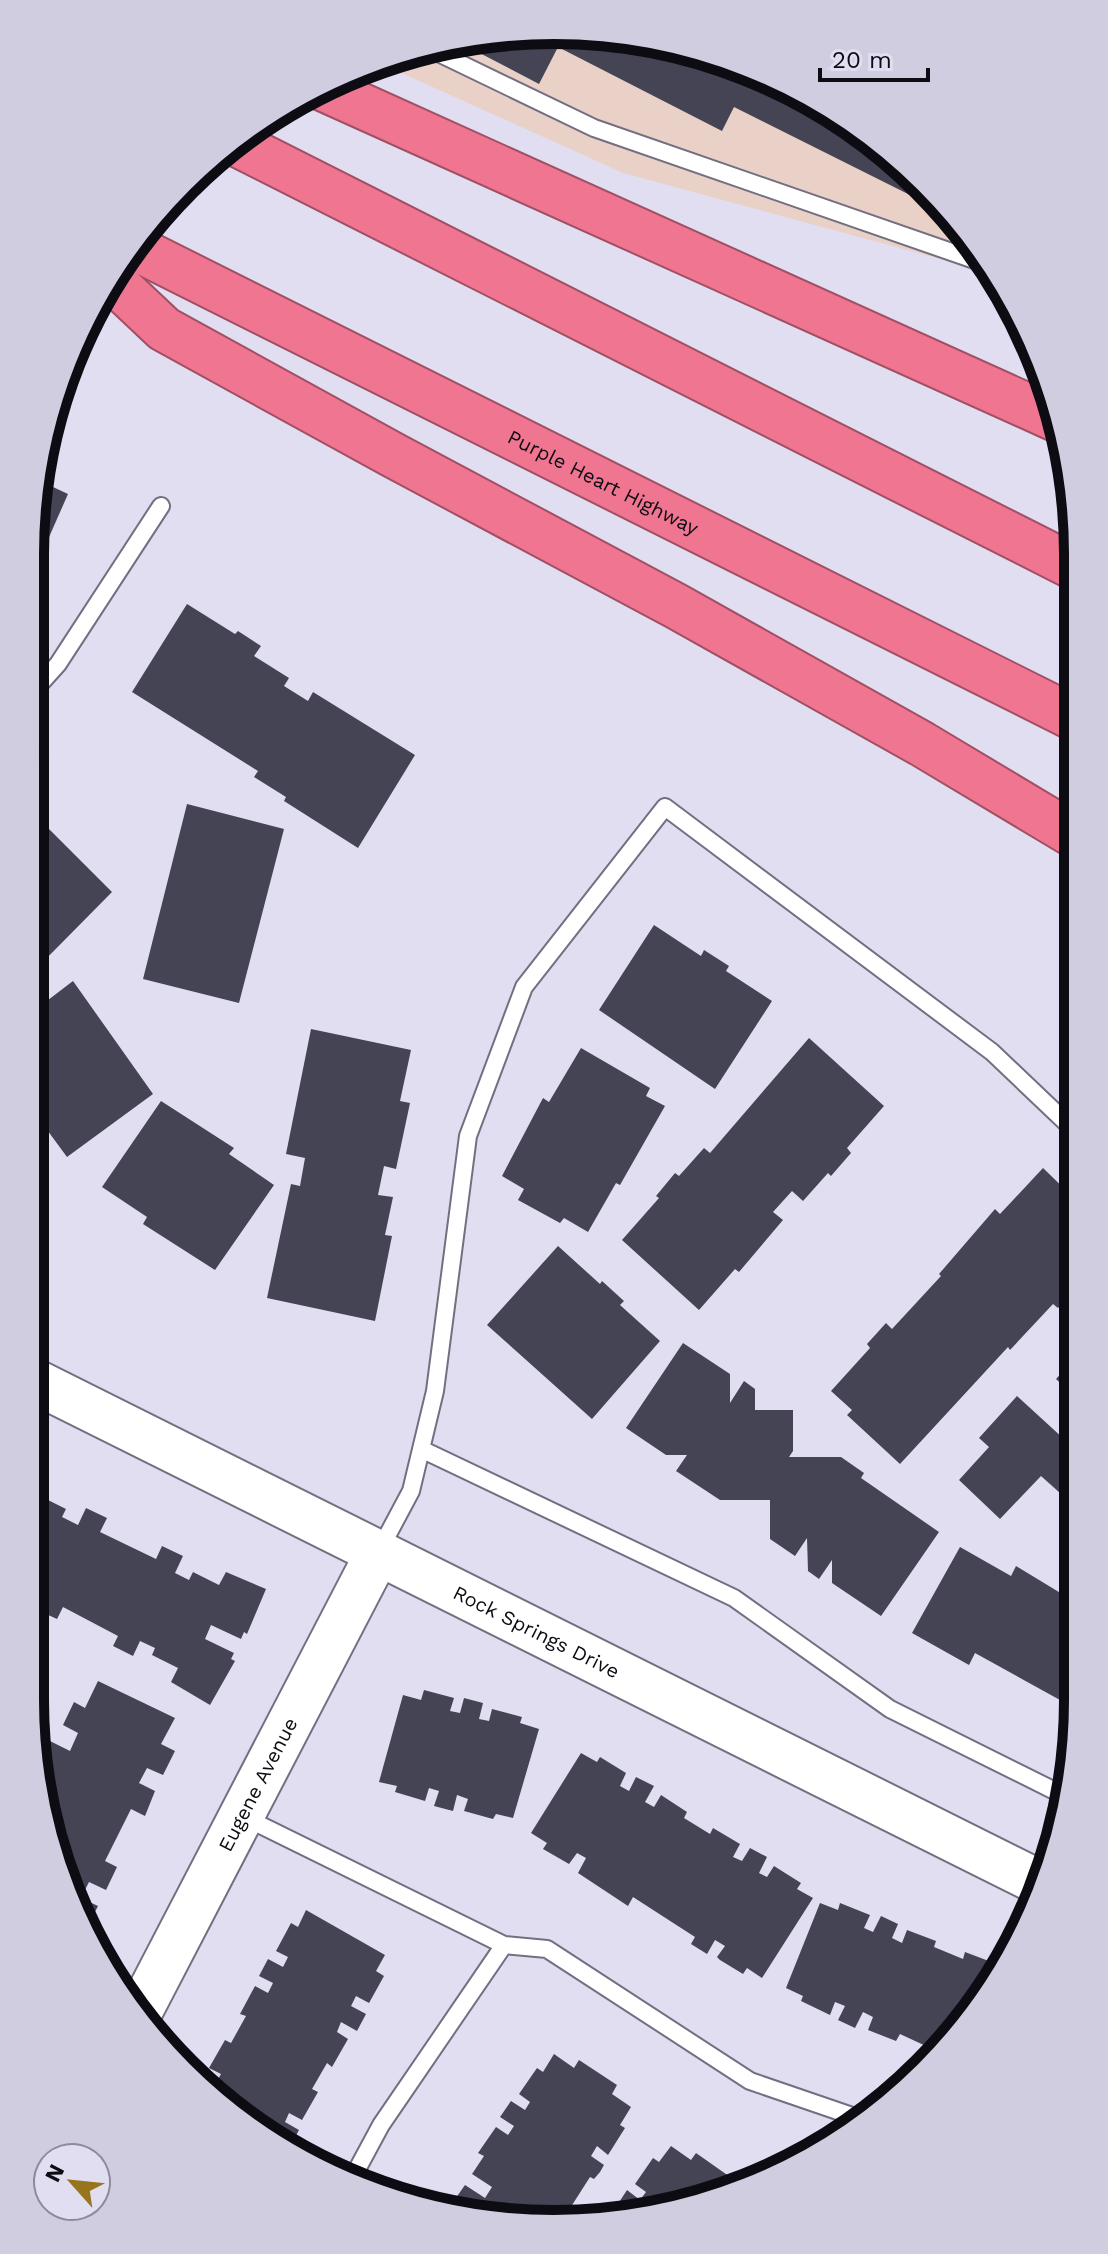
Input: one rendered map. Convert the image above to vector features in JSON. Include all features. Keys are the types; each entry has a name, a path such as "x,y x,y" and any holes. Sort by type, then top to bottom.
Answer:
{"highway":[{"path":"335,94 1044,414"},
{"path":"245,148 1064,562"},
{"name":"Purple Heart Highway","path":"143,252 1064,713"},
{"path":"120,287 164,329 704,621 922,744 1064,829"}],"main road":[{"name":"Rock Springs Drive","path":"44,1386 1031,1879"},
{"name":"Eugene Avenue","path":"144,2003 378,1553"}],"lane":[{"path":"445,56 594,128 969,258"},
{"path":"44,680 58,664 161,506"},
{"path":"378,1553 411,1491 435,1391 468,1136 524,987 665,807 992,1052 1064,1121"},
{"path":"421,1449 734,1598 890,1709 1055,1791"},
{"path":"242,1816 504,1945 547,1949 750,2081 850,2115"},
{"path":"357,2170 381,2125 504,1945"}],"shaded area":[{"path":"554,44 621,48 718,71 809,112 864,149 915,193 976,269 623,173 394,70 487,48"}],"building":[{"path":"521,45 587,45 653,54 718,71 809,112 864,149 922,201 734,107 722,131 558,47 539,84 474,50"},
{"path":"48,485 68,494 44,548"},
{"path":"187,604 261,646 254,656 289,678 284,686 308,701 313,692 415,755 358,848 284,801 286,797 254,777 258,771 132,692"},
{"path":"187,804 284,829 239,1003 143,979"},
{"path":"44,824 112,892 44,961"},
{"path":"654,925 701,956 704,950 729,966 726,971 772,1001 715,1089 599,1010"},
{"path":"73,981 153,1094 67,1157 44,1126 44,1003"},
{"path":"311,1029 411,1050 400,1101 410,1103 396,1169 384,1166 378,1195 393,1197 385,1235 392,1236 375,1321 267,1298 291,1184 300,1186 305,1158 286,1154"},
{"path":"809,1038 884,1106 847,1148 851,1153 831,1176 828,1173 803,1201 792,1191 773,1212 783,1220 739,1272 735,1269 699,1310 622,1240 659,1198 656,1196 675,1173 679,1176 704,1148 710,1153"},
{"path":"581,1048 650,1088 646,1096 665,1106 620,1185 616,1183 588,1232 564,1218 560,1223 518,1200 524,1189 502,1176 543,1098 549,1102"},
{"path":"161,1101 234,1148 229,1154 274,1185 215,1270 143,1224 147,1217 102,1187"},
{"path":"1043,1168 1064,1188 1064,1302 1058,1308 1053,1304 1010,1350 1008,1347 900,1464 847,1415 852,1410 831,1391 870,1348 867,1344 886,1323 892,1329 941,1276 939,1274 995,1209 1000,1214"},
{"path":"558,1246 624,1301 620,1305 660,1341 592,1419 487,1325"},
{"path":"683,1343 730,1374 730,1403 744,1381 755,1389 755,1410 793,1410 793,1451 789,1457 841,1457 864,1473 861,1478 939,1532 881,1616 832,1583 832,1560 819,1579 808,1571 807,1538 795,1556 770,1539 770,1500 720,1500 676,1471 687,1455 666,1455 626,1428"},
{"path":"1064,1370 1064,1387 1056,1379"},
{"path":"1017,1396 1064,1439 1064,1489 1060,1493 1041,1476 1000,1519 959,1480 989,1447 979,1438"},
{"path":"44,1498 66,1509 62,1517 78,1525 86,1508 107,1518 100,1532 156,1559 162,1546 183,1556 175,1573 189,1580 193,1572 219,1585 226,1572 266,1589 247,1634 244,1632 241,1639 211,1625 205,1639 234,1653 231,1659 235,1661 210,1705 171,1682 178,1668 152,1655 155,1648 140,1641 133,1656 113,1646 118,1636 63,1607 57,1619 44,1613"},
{"path":"960,1547 1011,1576 1016,1566 1064,1595 1064,1693 1060,1700 975,1653 969,1665 912,1633"},
{"path":"98,1681 175,1718 161,1744 175,1751 163,1775 147,1768 139,1783 155,1791 145,1816 131,1809 105,1861 117,1867 106,1890 89,1882 83,1894 61,1832 50,1779 54,1771 48,1767 46,1748 50,1741 70,1751 78,1733 63,1725 74,1702 85,1708"},
{"path":"424,1690 454,1698 450,1711 460,1713 464,1698 483,1703 479,1719 489,1721 492,1709 522,1717 520,1723 539,1729 513,1818 496,1814 493,1819 464,1811 468,1799 457,1795 453,1811 434,1806 439,1791 429,1788 425,1801 395,1792 397,1786 379,1782 403,1695 421,1700"},
{"path":"581,1753 597,1762 600,1757 626,1773 620,1786 629,1791 636,1777 654,1786 645,1802 654,1807 661,1795 687,1812 684,1818 710,1834 713,1828 740,1844 733,1857 742,1861 750,1848 767,1857 759,1873 767,1877 774,1866 801,1883 797,1889 813,1898 762,1978 747,1968 743,1974 720,1960 717,1957 725,1946 715,1940 707,1954 691,1944 695,1937 633,1897 628,1906 578,1873 586,1858 577,1853 569,1864 543,1849 547,1843 531,1833"},
{"path":"85,1900 98,1906 93,1917"},
{"path":"820,1903 838,1910 840,1903 870,1915 864,1928 873,1932 881,1916 898,1924 892,1938 902,1943 907,1930 936,1941 934,1947 963,1959 965,1952 991,1962 959,2010 928,2047 900,2034 896,2041 868,2030 873,2017 863,2012 855,2028 838,2020 845,2006 835,2002 830,2015 801,2001 803,1996 786,1988"},
{"path":"306,1910 385,1955 376,1971 384,1976 369,2003 356,1996 351,2006 366,2014 357,2031 341,2022 337,2032 348,2039 332,2067 327,2063 312,2089 318,2092 302,2120 289,2113 285,2122 299,2130 294,2139 244,2105 217,2082 221,2074 209,2068 225,2040 231,2043 246,2016 240,2014 255,1986 268,1993 273,1983 259,1976 268,1959 283,1967 288,1957 276,1951 291,1923 298,1927"},
{"path":"554,2054 574,2068 579,2060 617,2085 612,2094 631,2107 620,2125 625,2128 608,2155 597,2146 591,2156 604,2165 600,2172 594,2179 590,2177 569,2210 521,2209 454,2200 465,2185 485,2198 492,2187 472,2174 484,2156 478,2153 496,2127 508,2135 514,2126 500,2117 511,2101 525,2110 530,2102 519,2094 537,2068 543,2072"},
{"path":"671,2146 691,2160 696,2153 731,2178 686,2193 616,2206 627,2190 640,2200 646,2192 635,2184 653,2158 659,2162"}]}
